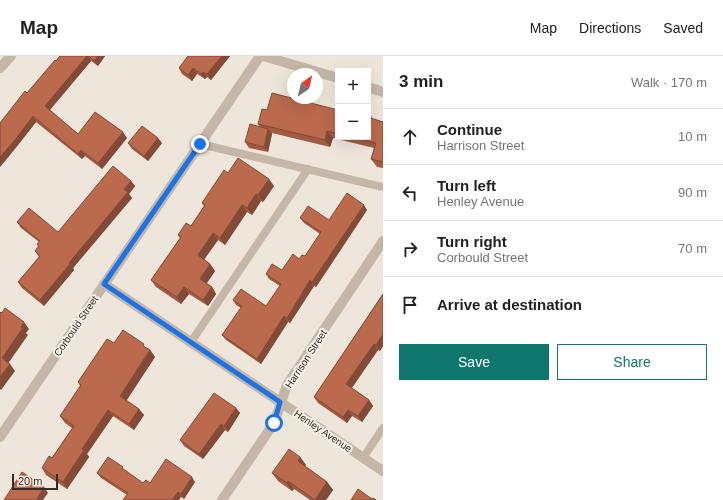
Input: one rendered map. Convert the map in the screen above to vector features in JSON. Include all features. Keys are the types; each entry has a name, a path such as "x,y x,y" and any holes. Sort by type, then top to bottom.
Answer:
{"street":[{"path":"0,68 11,56"},
{"name":"Corbould Street","path":"0,437 3,426 104,284 260,56"},
{"path":"263,56 335,77"},
{"path":"371,88 383,92"},
{"name":"Harrison Street","path":"222,500 274,423 280,402 287,386 383,241"},
{"name":"Henley Avenue","path":"104,284 383,471"}],"lane":[{"path":"200,144 383,187"},
{"path":"191,342 308,169"},
{"path":"363,458 383,428"}],"building":[{"path":"60,56 87,56 45,106 78,134 95,112 123,132 98,163 81,150 78,154 33,116 0,157 0,123 25,91 27,93"},
{"path":"89,56 98,56 94,61"},
{"path":"188,56 222,56 207,74 203,72 201,74 193,68 188,75 179,68"},
{"path":"272,93 287,97 287,104 315,104 335,109 335,133 327,131 325,140 258,124 262,109 267,110"},
{"path":"371,118 383,122 383,162 371,159 376,143 364,140 371,140"},
{"path":"250,124 268,129 264,147 245,142"},
{"path":"142,126 158,138 144,156 128,143"},
{"path":"238,158 269,179 258,195 256,194 247,208 242,205 220,238 213,233 198,255 210,264 200,279 212,287 203,300 184,287 177,297 151,280 181,237 178,235 186,223 191,226 205,205 202,203 224,170 228,173"},
{"path":"113,166 131,181 124,189 128,192 40,300 18,282 40,256 35,251 39,246 37,244 40,241 17,222 29,208 58,232"},
{"path":"347,193 364,205 312,282 310,280 287,318 284,316 257,359 222,335 242,306 233,300 241,289 266,306 281,284 266,274 272,264 282,270 293,254 299,259 302,255 305,256 321,232 300,218 308,206 329,220"},
{"path":"383,294 383,334 376,345 374,344 346,384 369,400 358,416 348,410 343,417 314,397"},
{"path":"5,308 24,322 21,327 23,328 2,358 10,364 0,377 0,313 2,313"},
{"path":"123,330 144,344 143,346 150,350 120,396 139,409 129,424 108,410 82,449 84,450 63,482 42,468 49,456 52,458 74,426 60,416 81,385 78,382 107,339 114,343"},
{"path":"214,393 236,408 224,426 221,424 199,454 180,440"},
{"path":"289,449 300,457 298,461 327,482 315,500 288,481 287,483 272,473"},
{"path":"108,457 143,483 146,480 150,483 166,459 192,477 181,494 178,492 172,500 123,500 128,493 97,473"},
{"path":"22,472 44,487 36,500 4,500"},
{"path":"358,489 372,499 373,498 376,500 351,500"}],"route":[{"path":"200,144 104,284 280,402 274,423"}]}
